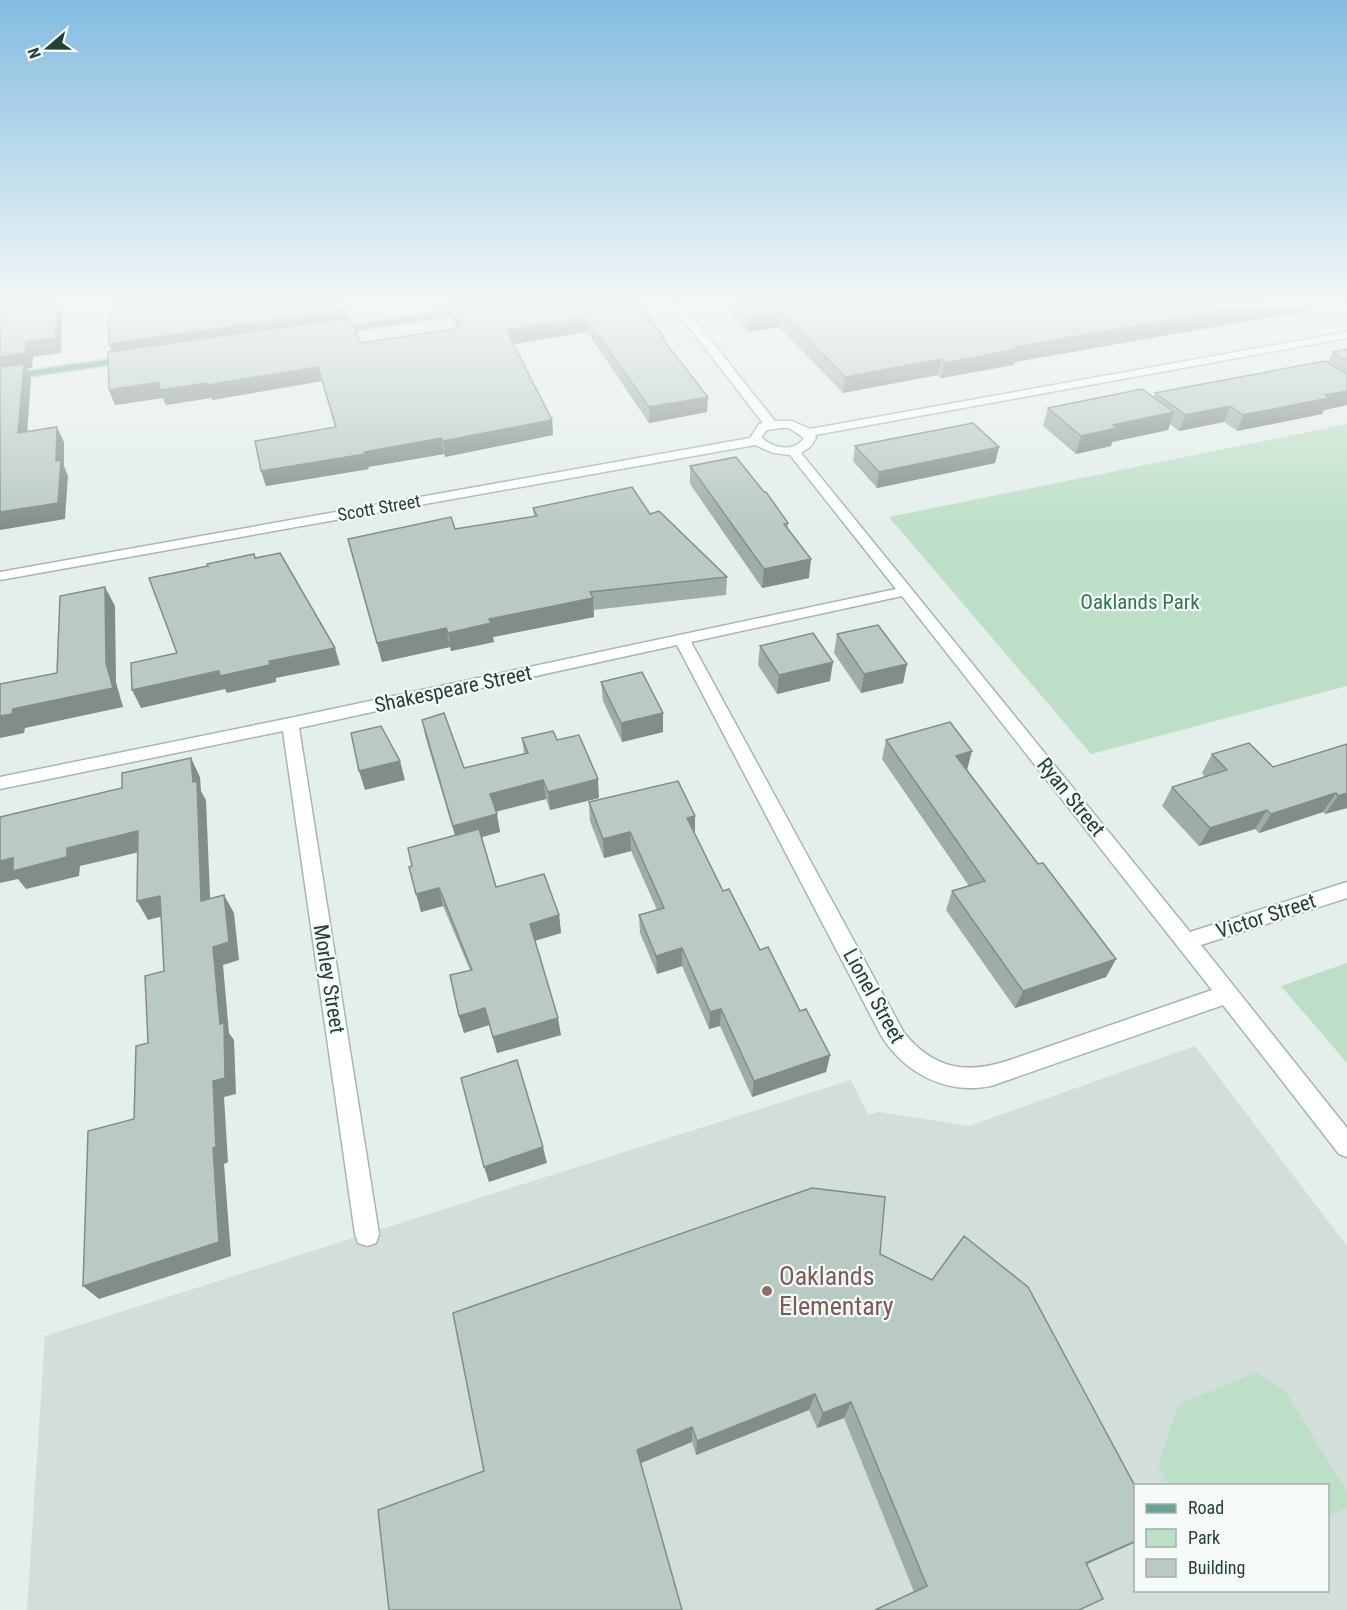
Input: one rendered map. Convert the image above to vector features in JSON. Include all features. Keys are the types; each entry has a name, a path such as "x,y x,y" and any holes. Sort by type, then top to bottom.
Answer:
{"street":[{"path":"735,379 771,425"},
{"path":"808,433 810,438 808,444 793,451 771,450 757,441 756,436 758,431 771,425 792,425 808,433 1104,379"},
{"name":"Scott Street","path":"0,576 757,441"},
{"name":"Ryan Street","path":"793,451 1347,1146"},
{"name":"Shakespeare Street","path":"0,783 290,724 905,591"},
{"name":"Lionel Street","path":"681,638 890,1030 906,1052 917,1061 944,1074 963,1078 981,1078 1084,1045 1227,994"},
{"name":"Morley Street","path":"290,724 368,1234"},
{"name":"Victor Street","path":"1186,942 1347,890"}],"shaded area":[{"name":"Oaklands Elementary","path":"1195,1046 1347,1246 1347,1610 27,1610 45,1336 851,1080 868,1115 879,1112 969,1126"}],"green space":[{"name":"Oaklands Park","path":"1347,424 1347,686 1091,754 889,517"},
{"path":"1347,963 1347,1063 1281,986"},
{"path":"1256,1373 1286,1392 1347,1492 1347,1508 1329,1516 1329,1484 1168,1484 1158,1465 1179,1404"}],"building":[{"path":"0,379 23,379 18,433 57,427 56,461 61,460 58,503 0,512"},
{"path":"109,379 243,379 160,390 159,382 109,390"},
{"path":"322,379 531,379 552,420 443,441 441,438 364,452 365,454 261,471 255,441 336,427"},
{"path":"629,379 694,379 708,397 649,407"},
{"path":"1229,379 1347,379 1347,391 1325,395 1329,398 1243,415 1230,406 1186,415 1155,393"},
{"path":"1142,389 1174,412 1113,425 1117,428 1081,436 1048,408"},
{"path":"973,423 999,447 879,472 855,446"},
{"path":"736,457 766,492 788,523 784,524 811,559 764,569 690,466"},
{"path":"632,487 650,514 659,511 727,577 590,592 593,598 489,619 491,623 448,633 446,628 377,643 348,539 451,517 455,529 537,516 533,508"},
{"path":"280,553 335,648 269,661 270,665 220,676 219,671 132,690 131,663 177,653 149,578 254,554 255,558"},
{"path":"105,587 106,663 113,688 13,709 12,714 0,716 0,684 57,673 60,596"},
{"path":"878,625 907,664 864,674 837,634"},
{"path":"813,633 833,662 779,675 760,646"},
{"path":"642,672 663,713 621,723 601,682"},
{"path":"444,713 464,768 528,753 522,738 553,731 557,740 579,735 598,779 548,792 543,780 490,794 497,814 453,826 422,720"},
{"path":"950,722 972,751 956,756 1038,864 1043,863 1116,959 1023,991 952,891 985,881 886,740"},
{"path":"381,726 400,761 359,771 351,733"},
{"path":"1249,743 1273,767 1347,744 1347,793 1338,796 1336,793 1271,814 1267,810 1210,828 1172,787 1227,770 1212,754"},
{"path":"191,758 193,782 197,781 201,901 224,895 229,942 213,947 220,1024 224,1023 225,1078 213,1081 216,1147 213,1148 219,1242 83,1286 88,1131 134,1119 136,1046 148,1043 145,976 164,971 160,896 137,901 138,831 67,848 67,857 13,871 13,858 0,861 0,817 122,788 122,773"},
{"path":"678,781 695,816 687,818 723,891 729,889 760,950 768,947 800,1011 806,1009 830,1055 754,1081 721,1009 710,1012 682,948 656,956 639,915 664,908 630,832 603,839 589,802"},
{"path":"479,829 496,887 544,874 559,915 530,924 558,1018 493,1037 485,1008 459,1016 450,975 472,970 439,888 416,894 409,867 412,866 408,848"},
{"path":"517,1060 543,1147 484,1167 461,1078"},
{"path":"812,1188 885,1197 880,1254 932,1280 964,1236 1028,1287 1134,1484 1134,1542 1086,1563 1103,1599 1079,1610 875,1610 927,1586 851,1402 823,1413 815,1394 697,1441 692,1427 637,1450 682,1610 389,1610 378,1510 484,1471 453,1313"}],"place":[{"name":"Oaklands Elementary","path":"767,1291"}]}
